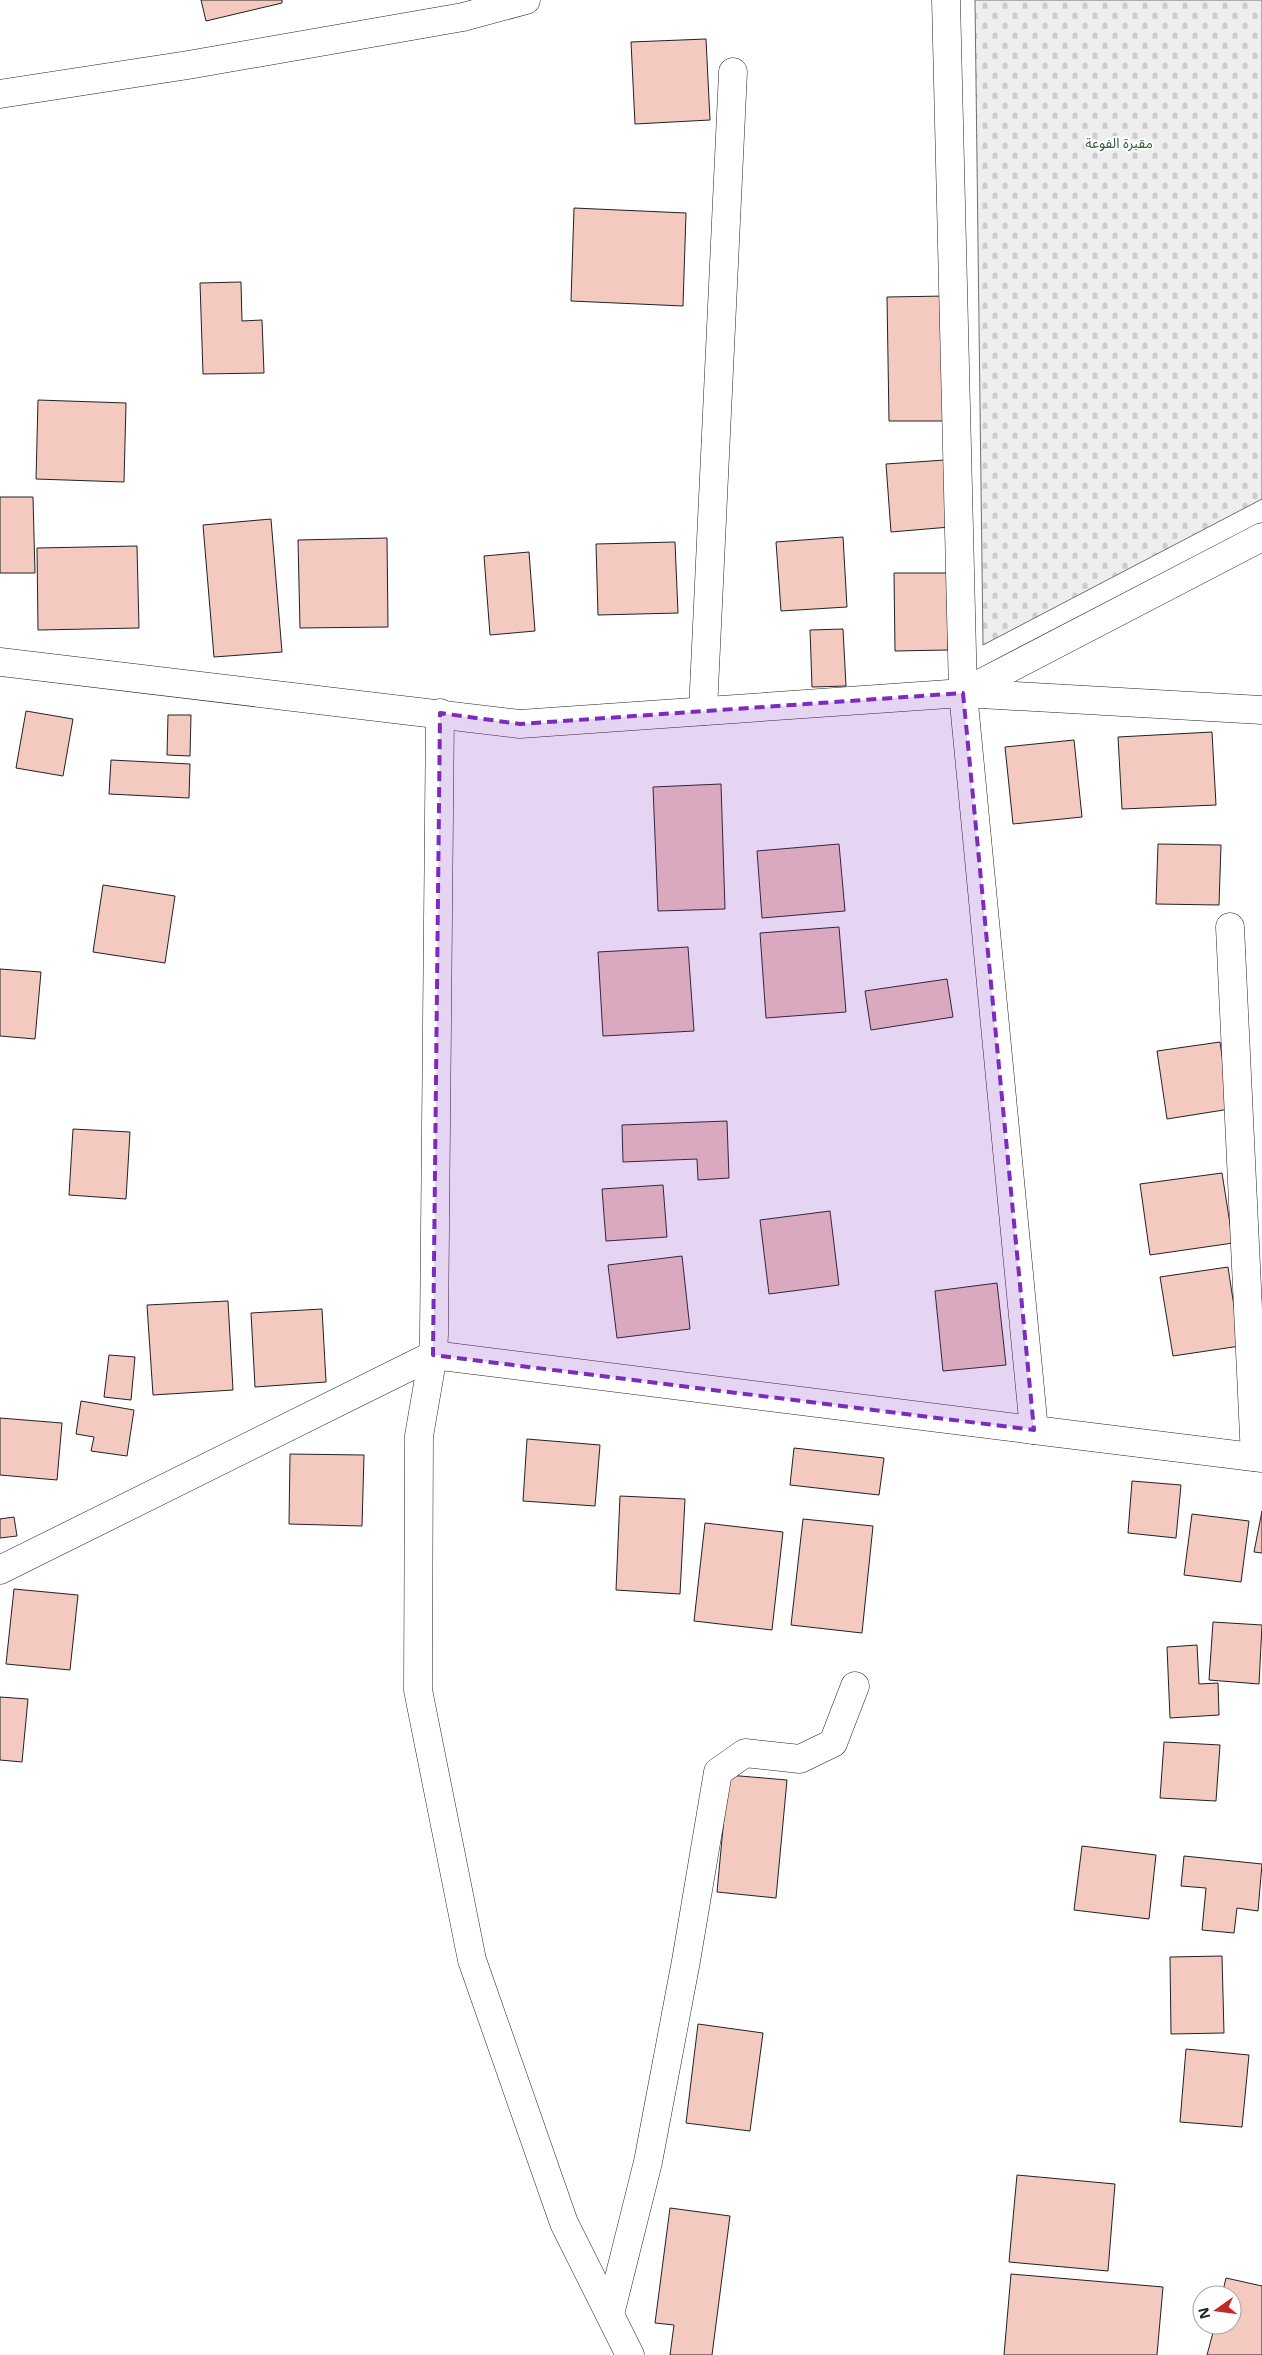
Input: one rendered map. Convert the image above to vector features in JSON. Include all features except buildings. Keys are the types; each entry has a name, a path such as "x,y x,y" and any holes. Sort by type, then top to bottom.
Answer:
{"street":[{"path":"0,94 443,20 526,0"},
{"path":"946,0 963,693 1034,1430"},
{"path":"703,711 733,72"},
{"path":"963,693 1262,537"},
{"path":"0,662 520,724 963,693 1262,710"},
{"path":"440,713 433,1355 419,1436 418,1690 472,1960 564,2223 630,2355"},
{"path":"0,1570 433,1355 1259,1457 1230,927"},
{"path":"610,2314 648,2162 686,1961 718,1772 745,1753 800,1759 833,1743 855,1686"}],"highlighted area":[{"path":"963,693 1034,1430 433,1355 440,713 520,724"}],"green space":[{"name":"مقبرة الفوعة","path":"975,0 1262,0 1262,499 983,645"}]}
